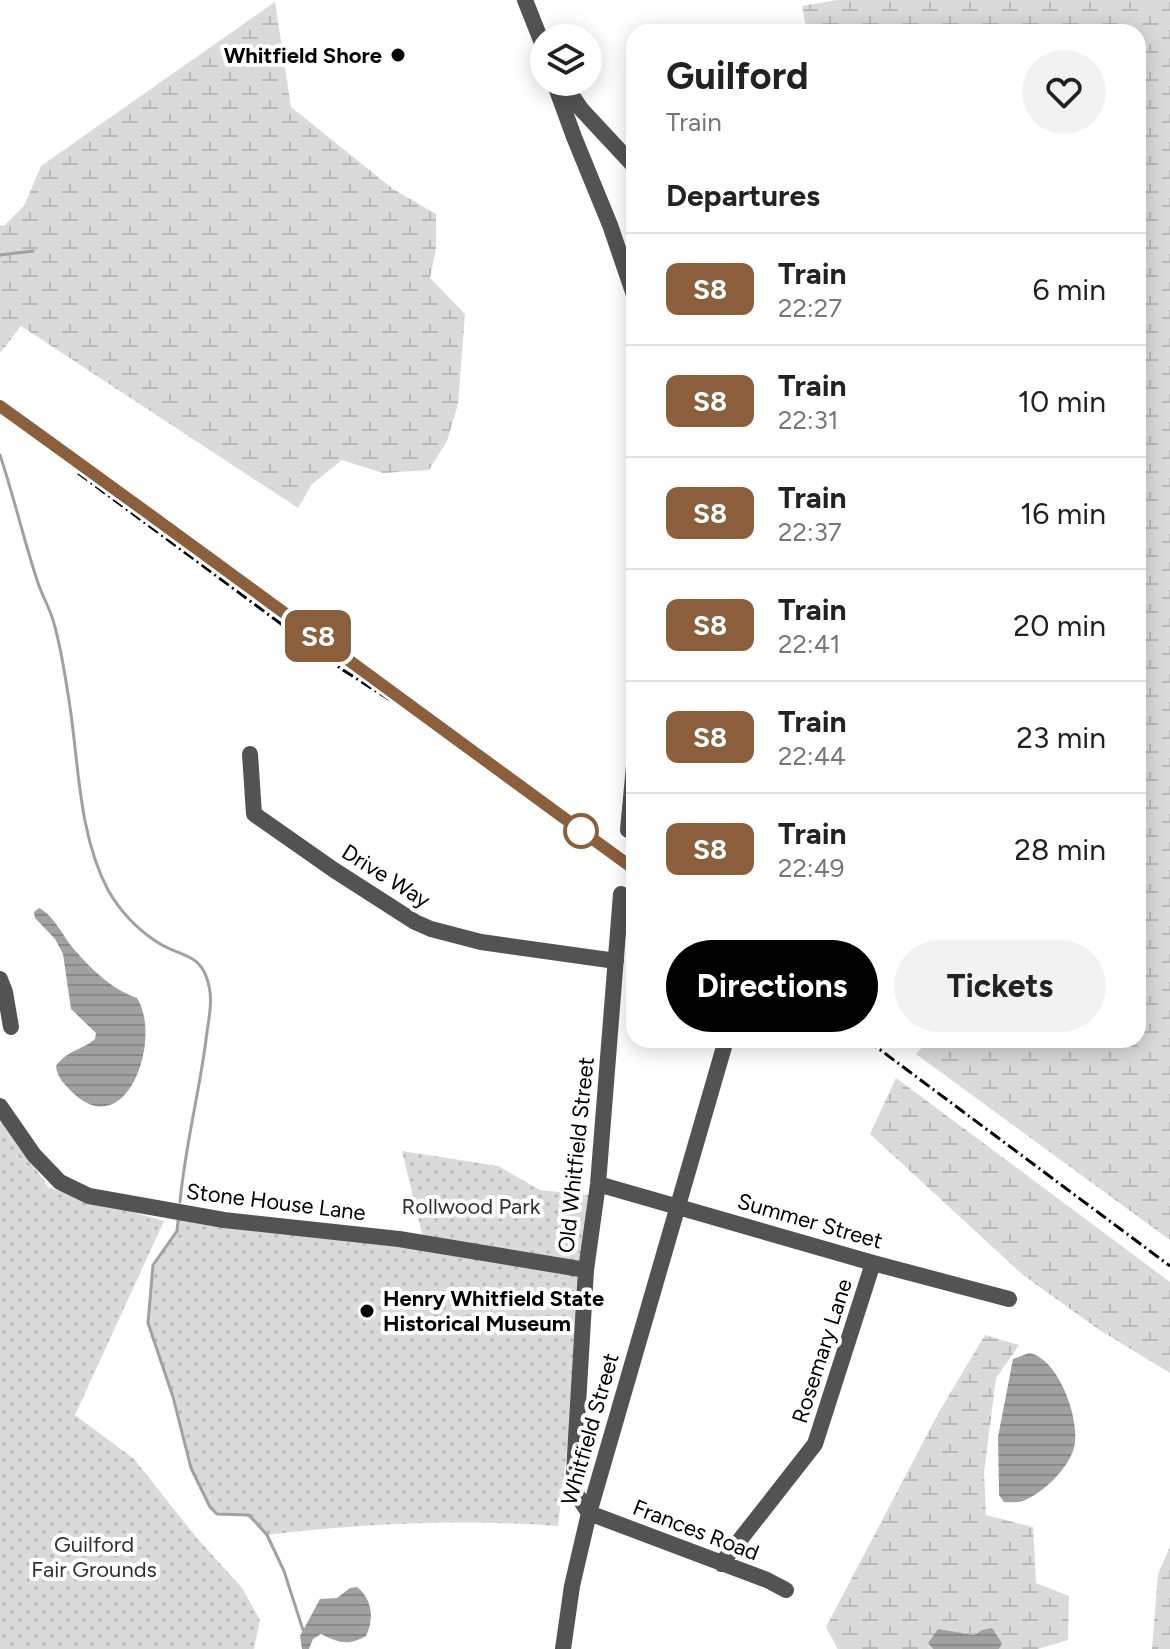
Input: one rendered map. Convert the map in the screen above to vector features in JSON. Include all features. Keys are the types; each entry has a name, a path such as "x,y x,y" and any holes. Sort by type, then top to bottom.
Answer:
{"street":[{"path":"525,0 534,24"},
{"path":"559,96 626,272"},
{"path":"572,96 626,157"},
{"path":"579,151 603,132"},
{"name":"Drive Way","path":"250,754 254,814 415,922 481,942 616,961"},
{"name":"Old Whitfield Street","path":"589,1513 573,1489 573,1475 586,1270 598,1184 621,894"},
{"path":"0,979 11,1027"},
{"name":"Whitfield Street","path":"563,1649 572,1586 589,1513 724,1048"},
{"name":"Stone House Lane","path":"0,1106 60,1182 89,1196 224,1220 399,1239 586,1270"},
{"name":"Summer Street","path":"598,1184 1009,1299"},
{"name":"Rosemary Lane","path":"721,1564 815,1444 873,1263"},
{"name":"Frances Road","path":"589,1513 786,1590"}],"green space":[{"path":"837,0 1170,0 1170,1240 916,1054 922,1048 1146,1048 1146,24 805,24 802,6"},
{"path":"275,2 291,107 393,189 436,214 436,248 430,278 465,314 458,404 447,441 429,470 383,473 342,460 312,484 298,508 21,326 0,353 0,225 4,226 24,206 41,166"},
{"path":"896,1078 1170,1282 1170,1373 1098,1329 1023,1275 870,1134"},
{"name":"Guilford Fair Grounds","path":"0,1118 49,1188 164,1221 75,1415 134,1459 196,1537 242,1588 260,1620 254,1649 0,1649"},
{"name":"Rollwood Park","path":"402,1151 498,1166 540,1190 597,1196 558,1526 412,1523 267,1535 246,1517 217,1514 210,1507 191,1468 173,1397 148,1323 153,1265 177,1231 179,1212 424,1242"},
{"path":"985,1335 1019,1345 996,1378 984,1473 986,1515 1033,1527 1036,1583 1069,1596 1068,1640 1038,1649 999,1649 1002,1642 982,1630 974,1635 962,1633 928,1643 933,1649 838,1649 826,1627 939,1412"},
{"path":"1170,1547 1170,1649 1152,1649 1158,1574"}],"shaded area":[{"path":"39,908 53,920 72,947 94,970 118,989 137,998 144,1016 142,1060 123,1096 109,1105 91,1105 72,1092 58,1074 56,1066 60,1061 95,1039 96,1033 71,1009 63,954 55,939 35,918 34,912"},
{"path":"1029,1353 1050,1366 1065,1392 1074,1422 1074,1448 1060,1472 1039,1492 1021,1502 1004,1502 999,1495 998,1437 1013,1359"},
{"path":"357,1587 369,1604 370,1623 366,1636 344,1642 321,1634 313,1639 309,1649 302,1649 300,1636 320,1599 337,1598 350,1588"},
{"path":"992,1628 1002,1643 999,1649 933,1649 928,1643 938,1629 974,1635"}],"waterway":[{"path":"0,255 33,251"},
{"path":"0,455 62,655 80,794 98,867 108,890 130,919 157,942 196,961 206,975 209,986 209,1019 180,1202"},
{"path":"178,1221 177,1231 153,1265 148,1323 173,1397 191,1468 210,1507 217,1514 249,1515 267,1535 284,1571 303,1630"}],"railway":[{"path":"0,399 626,856"},
{"path":"78,473 343,670 420,719"},
{"path":"878,1048 1170,1266"}],"train":[{"name":"S8","path":"0,406 626,863"}],"place":[{"name":"Whitfield Shore","path":"398,55"},
{"name":"Henry Whitfield State Historical Museum","path":"367,1311"}]}
